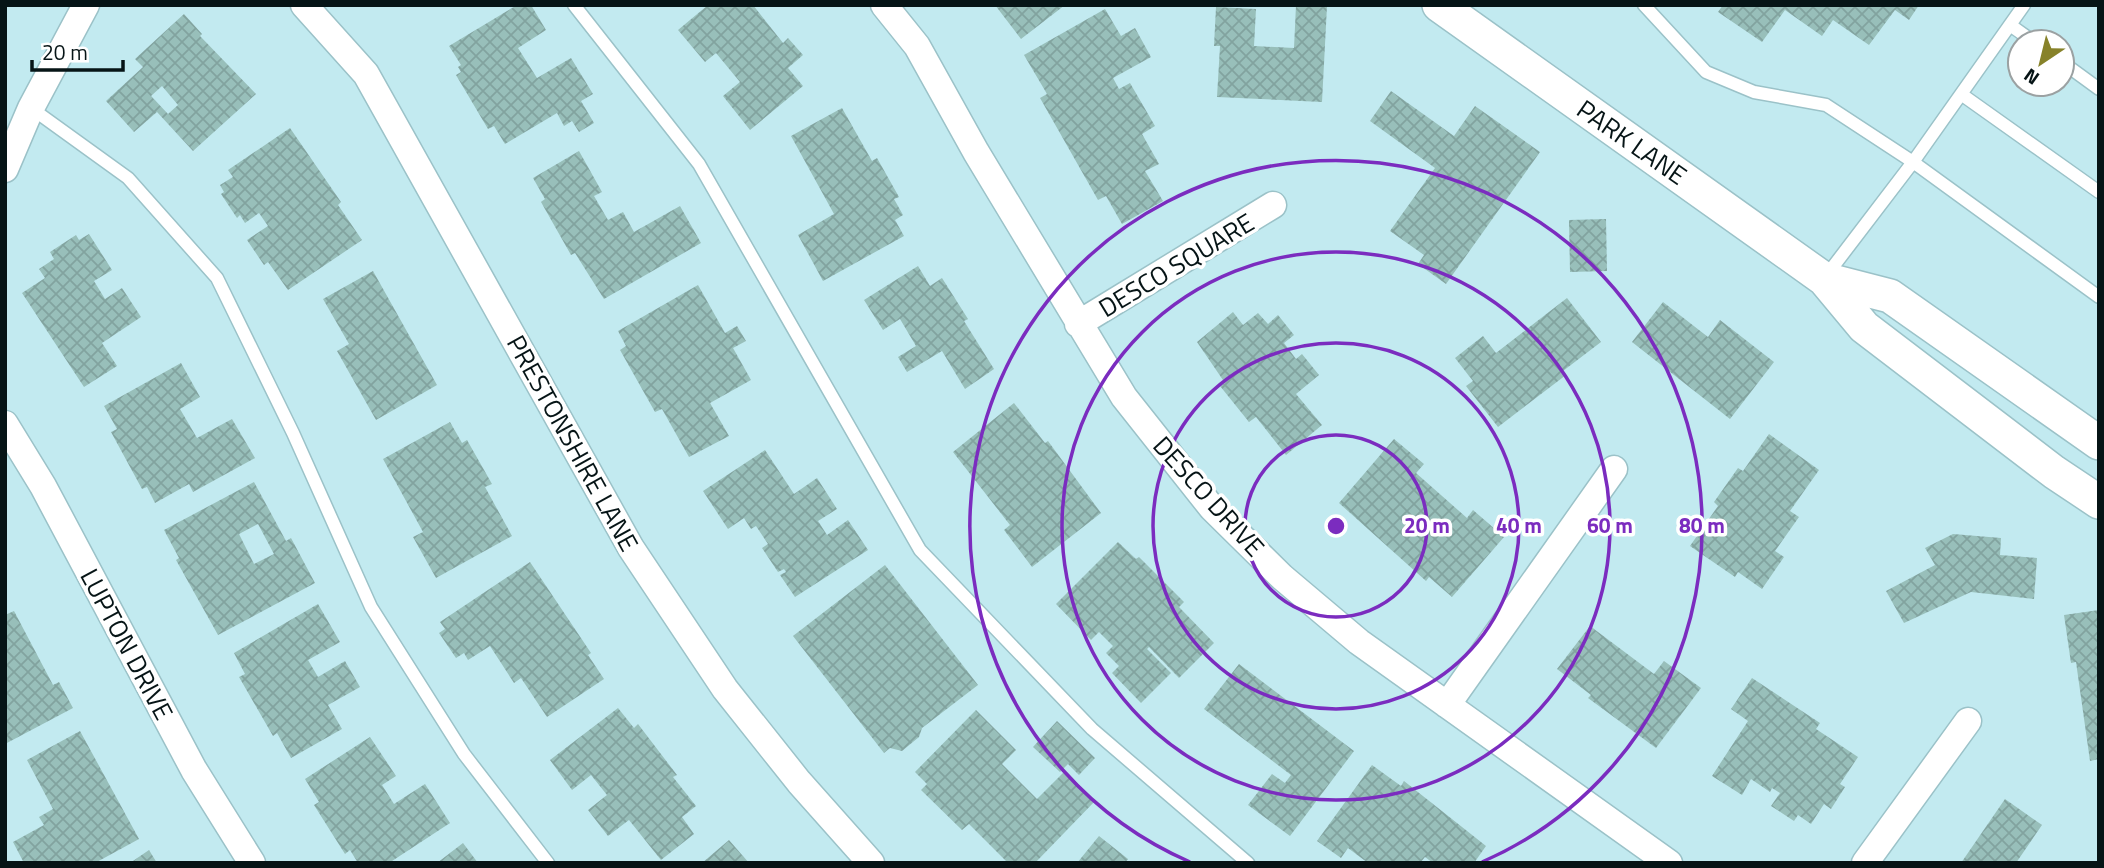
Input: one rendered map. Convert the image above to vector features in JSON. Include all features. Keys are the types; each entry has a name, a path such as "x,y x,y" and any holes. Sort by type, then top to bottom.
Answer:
{"street":[{"path":"5,169 31,108 86,5"},
{"name":"PRESTONSHIRE LANE","path":"303,5 366,74 631,548 725,689 799,782 871,863"},
{"name":"DESCO DRIVE","path":"884,5 917,46 1078,324 1124,397 1212,508 1282,576 1350,634 1669,863"},
{"name":"PARK LANE","path":"1439,5 1824,279 1864,327 2054,472 2099,502"},
{"name":"DESCO SQUARE","path":"1078,324 1273,205"},
{"name":"PARK LANE","path":"1824,279 1890,296 2099,443"},
{"name":"LUPTON DRIVE","path":"5,424 43,486 194,770 253,863"},
{"path":"1447,705 1614,469"},
{"path":"1865,863 1968,721"}],"lane":[{"path":"574,5 699,164 920,550 1092,729 1248,863"},
{"path":"1644,5 1706,72 1754,92 1826,105 1913,162 2099,297"},
{"path":"1824,279 1913,162 2024,5"},
{"path":"2010,25 2014,28"},
{"path":"2076,72 2099,89"},
{"path":"1961,94 2099,192"},
{"path":"31,108 128,178 217,278 293,433 371,607 464,754 548,863"}],"building":[{"path":"517,5 531,5 546,30 518,48 537,78 571,58 593,94 581,101 594,123 579,132 572,121 564,126 557,113 505,144 494,126 488,129 456,75 461,72 458,67 461,65 449,46"},
{"path":"708,5 753,5 783,43 788,38 803,55 788,68 803,86 750,130 723,96 740,82 716,53 705,62 678,30"},
{"path":"995,5 1065,5 1021,39"},
{"path":"1296,5 1327,6 1322,102 1217,97 1220,46 1214,46 1216,7 1256,9 1254,46 1294,48"},
{"path":"1723,5 1919,5 1909,20 1895,10 1869,45 1833,20 1822,36 1785,10 1762,42 1718,12"},
{"path":"1105,9 1121,36 1135,28 1151,57 1113,78 1119,89 1130,83 1155,126 1142,134 1159,164 1145,171 1163,201 1122,224 1106,196 1098,200 1040,98 1047,94 1024,55"},
{"path":"184,14 202,34 200,36 256,94 193,151 157,112 134,132 106,101 143,67 135,59","holes":["162,86 178,105 168,114 151,96"]},
{"path":"1391,91 1454,136 1475,106 1540,152 1446,284 1418,264 1424,255 1390,231 1435,168 1370,121"},
{"path":"842,108 872,161 877,158 899,197 894,199 903,215 895,220 904,236 823,281 798,235 834,214 791,136"},
{"path":"290,128 341,202 338,205 362,240 288,290 268,262 264,265 247,240 268,226 259,213 245,223 240,215 237,218 221,194 224,192 220,185 233,177 228,170"},
{"path":"579,151 602,192 594,196 608,220 623,212 634,232 680,206 701,243 604,299 575,253 571,255 541,202 545,199 533,178"},
{"path":"1606,219 1607,271 1570,272 1569,220"},
{"path":"89,234 112,270 94,281 105,299 122,288 141,317 102,343 117,366 84,387 22,293 45,278 39,269 54,259 50,252 76,235 79,240"},
{"path":"918,266 930,286 942,278 968,319 964,321 994,369 965,389 942,351 907,372 898,357 916,346 900,319 883,330 864,300"},
{"path":"373,271 437,385 376,420 337,351 349,344 323,299"},
{"path":"698,285 725,333 737,326 746,341 733,348 751,380 710,403 729,436 689,457 662,409 655,412 620,350 626,346 618,331"},
{"path":"1567,298 1601,342 1563,371 1566,375 1498,427 1466,386 1473,381 1455,358 1483,336 1496,353"},
{"path":"1663,302 1708,337 1720,320 1774,362 1730,419 1632,342"},
{"path":"1233,312 1243,325 1258,313 1268,324 1278,315 1294,335 1284,343 1296,359 1302,354 1319,375 1296,394 1322,425 1286,455 1256,417 1249,422 1220,386 1225,383 1197,342"},
{"path":"181,363 200,397 180,409 197,438 232,419 255,458 193,492 189,484 155,503 147,487 142,489 111,432 117,429 104,406"},
{"path":"1014,403 1045,443 1048,441 1101,513 1032,567 1004,530 1010,525 953,452"},
{"path":"450,422 462,443 467,440 492,484 485,487 512,536 436,578 413,537 423,532 383,459"},
{"path":"1769,434 1819,470 1790,511 1799,517 1775,551 1784,557 1762,589 1738,572 1735,577 1690,546 1718,506 1714,502 1738,468 1743,471"},
{"path":"1394,439 1424,464 1416,473 1467,518 1473,510 1504,537 1452,597 1429,577 1426,581 1339,503"},
{"path":"765,450 794,494 817,478 837,509 818,521 827,535 848,520 868,550 795,597 780,575 786,572 784,569 778,572 762,548 768,544 756,526 751,529 744,518 728,529 703,491"},
{"path":"254,482 286,541 291,538 315,583 218,635 176,560 179,558 164,530","holes":["258,524 274,554 254,564 239,534"]},
{"path":"1953,534 2001,538 2000,555 2037,558 2034,599 1971,592 1904,623 1886,591 1935,565 1925,548"},
{"path":"1118,542 1136,559 1139,557 1184,602 1179,607 1214,643 1179,678 1149,647 1147,649 1171,673 1141,703 1112,673 1119,666 1106,653 1113,646 1099,632 1091,640 1056,604"},
{"path":"530,562 591,653 588,655 604,679 547,717 521,678 514,683 490,646 468,660 464,653 456,658 439,633 445,629 440,622"},
{"path":"885,565 978,685 922,728 919,737 902,751 890,748 884,753 793,636"},
{"path":"318,604 340,642 308,660 318,677 345,661 360,687 328,705 342,729 291,758 277,733 273,736 239,677 245,674 234,653"},
{"path":"2099,610 2099,759 2090,761 2076,662 2071,663 2064,615"},
{"path":"14,611 53,685 59,682 73,708 5,744 5,615"},
{"path":"1590,626 1654,674 1664,661 1701,688 1656,748 1588,698 1591,695 1557,669"},
{"path":"1239,664 1354,751 1290,836 1248,805 1272,774 1285,783 1291,775 1204,709"},
{"path":"1752,678 1820,723 1816,729 1858,757 1840,784 1845,787 1831,809 1824,804 1811,824 1798,815 1794,821 1771,806 1780,793 1772,788 1770,792 1751,779 1742,795 1712,776 1748,721 1731,709"},
{"path":"618,708 634,728 638,724 677,775 673,777 696,806 682,817 694,834 661,860 629,820 608,836 588,810 607,795 591,775 572,790 550,760"},
{"path":"976,710 1016,750 1002,764 1037,799 1065,771 1095,801 1035,863 1008,863 969,824 962,830 921,790 927,784 915,772"},
{"path":"1057,721 1095,758 1079,775 1068,764 1060,772 1033,747"},
{"path":"80,731 139,839 95,863 24,863 13,842 44,825 39,817 53,809 27,760"},
{"path":"370,737 396,776 382,785 394,804 425,784 450,823 389,863 358,863 350,850 345,854 314,805 319,802 305,779"},
{"path":"1372,765 1401,786 1404,781 1486,846 1474,863 1433,863 1425,857 1420,863 1368,863 1348,848 1341,858 1317,841"},
{"path":"2005,799 2042,825 2016,863 1961,863"},
{"path":"1099,836 1128,859 1125,863 1077,863"},
{"path":"729,840 749,863 702,863"},
{"path":"463,843 478,863 437,863"},
{"path":"149,850 157,863 130,863"}]}
